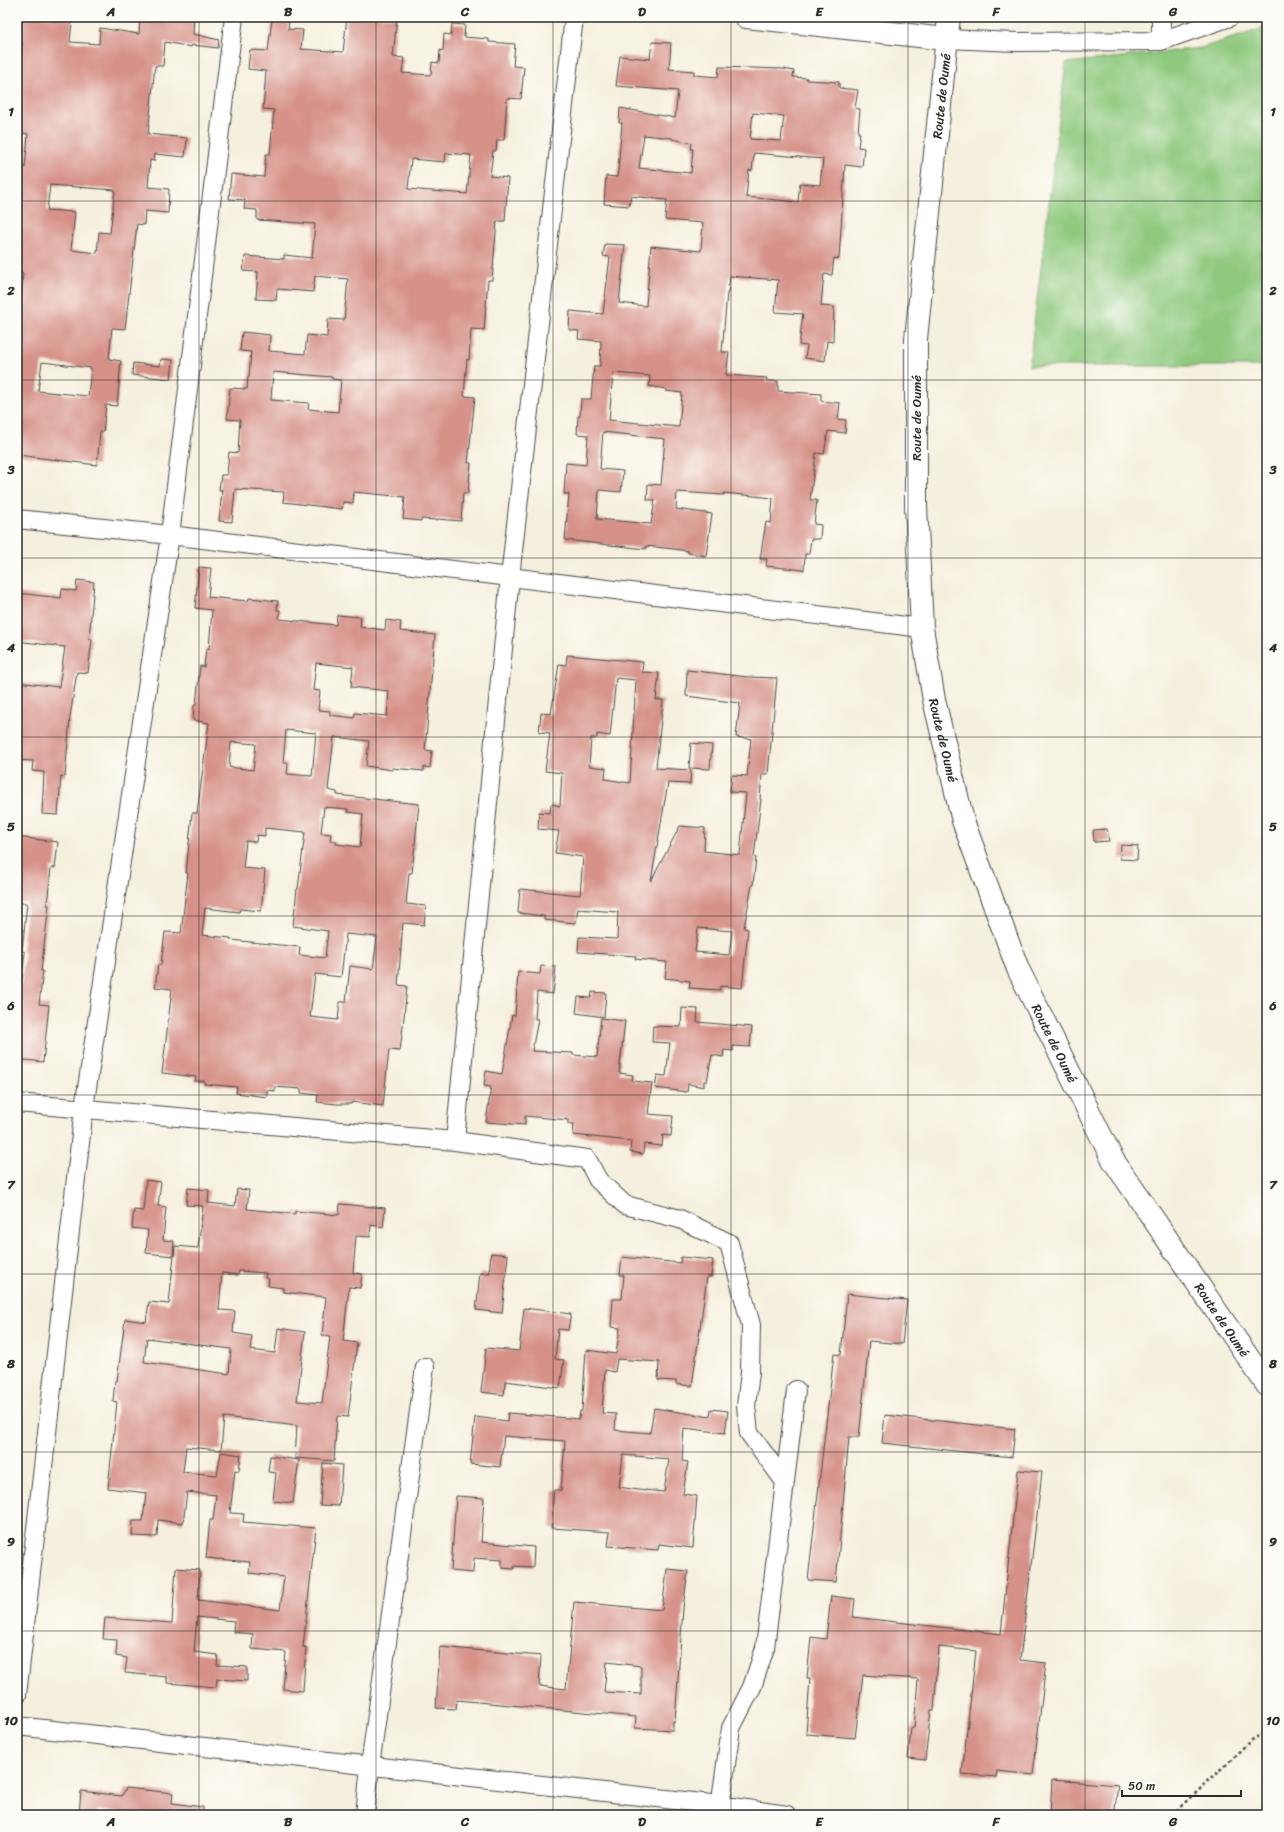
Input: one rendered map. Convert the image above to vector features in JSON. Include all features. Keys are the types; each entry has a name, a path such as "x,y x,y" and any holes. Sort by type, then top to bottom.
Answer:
{"main road":[{"path":"746,17 946,39"},
{"name":"Route de Oumé","path":"949,17 916,339 916,506 922,628 934,700 963,821 1018,969 1113,1160 1267,1385"}],"street":[{"path":"17,1695 84,1108 170,535 234,17"},
{"path":"455,1142 510,577 574,17"},
{"path":"1161,17 1161,41"},
{"path":"946,39 1016,42 1161,41 1230,17"},
{"path":"17,519 170,535 922,628"},
{"path":"17,1103 455,1142 587,1159 598,1180 625,1205 680,1219 729,1243 751,1325 750,1372 746,1406 749,1433 785,1482"},
{"path":"365,1815 370,1766 425,1367"},
{"path":"719,1810 731,1728 752,1687 765,1648 796,1390"},
{"path":"17,1726 370,1766 719,1810 787,1815"}],"path":[{"path":"1173,1815 1250,1741 1267,1732"}],"green space":[{"path":"1267,27 1267,366 1029,366 1066,63 1201,48"}],"building":[{"path":"17,17 57,17 72,20 70,42 99,44 100,28 139,34 140,17 194,17 193,34 219,40 218,48 192,45 191,47 165,42 163,66 155,66 148,134 187,138 185,157 155,154 154,161 150,160 148,187 169,189 168,213 145,211 144,225 137,224 125,329 112,328 109,359 121,361 117,406 106,405 103,432 100,432 97,465 18,455 20,436 17,435 17,304 20,304 23,273 17,273 17,170 23,171 23,168 25,168 28,134 17,132 17,97 22,43 17,43","holes":["50,185 115,190 110,233 99,232 97,253 71,250 75,212 47,210","42,362 91,368 88,396 38,391"]},
{"path":"347,17 397,17 393,57 404,58 402,73 431,75 432,62 439,63 440,50 443,51 444,34 451,35 452,24 465,25 464,37 489,39 489,42 515,44 513,66 524,67 521,99 507,98 504,140 497,140 496,151 493,151 490,176 508,178 505,221 497,221 492,280 488,280 484,330 471,329 469,360 467,359 464,396 475,397 468,463 471,463 468,493 463,493 461,521 421,519 421,521 403,519 405,497 354,492 353,503 343,502 342,509 283,502 284,492 235,489 232,522 219,521 222,490 219,490 221,475 227,475 229,452 238,453 240,420 227,419 230,388 247,389 249,377 251,352 240,351 242,332 270,335 269,351 305,354 307,335 327,337 328,319 344,320 348,279 315,276 313,292 277,289 276,300 256,299 258,272 243,271 245,256 284,259 284,255 312,258 315,224 257,220 257,210 244,209 245,200 229,199 231,174 264,177 266,154 270,154 274,110 263,109 266,71 248,69 250,50 268,51 272,19 289,20 288,29 303,30 301,49 343,52","holes":["446,153 471,155 467,194 408,189 411,159 445,162","273,372 332,377 332,379 341,380 338,412 308,409 309,403 271,400"]},
{"path":"652,42 671,43 669,69 694,71 694,75 718,77 719,67 784,69 794,71 793,77 807,78 807,80 839,82 839,88 858,90 855,108 860,109 858,133 860,133 858,147 864,148 862,167 845,165 839,259 834,258 832,275 824,274 821,306 834,307 833,342 827,341 825,361 805,358 807,346 799,345 803,314 775,312 778,280 730,276 727,293 722,352 729,352 726,375 767,378 766,381 778,381 778,391 821,394 821,401 840,403 838,419 846,420 845,433 828,431 824,454 816,453 810,500 817,500 814,524 821,525 820,539 811,539 809,554 805,554 804,570 766,566 767,559 760,559 766,522 771,523 773,498 724,493 724,495 677,492 676,509 712,514 706,556 674,549 646,546 646,549 565,540 569,494 564,494 566,463 586,465 588,435 577,434 578,416 580,416 581,399 591,399 594,366 600,366 601,341 578,339 579,331 569,330 570,311 603,314 610,257 603,256 605,244 625,245 619,303 646,306 651,246 701,251 703,223 665,220 667,200 631,196 629,206 604,204 606,176 617,177 622,123 619,123 620,108 675,118 678,91 616,86 620,56 650,59","holes":["753,113 784,116 781,141 750,139","644,135 672,138 692,143 691,173 639,168","754,153 823,159 820,185 800,183 798,202 746,197 749,170 752,171","613,373 650,376 649,386 666,389 666,391 682,393 679,427 609,420","603,432 665,439 661,485 648,484 647,500 655,500 651,524 597,519 599,490 621,492 623,471 600,469"]},
{"path":"161,359 173,360 171,379 132,375 133,363 160,366"},
{"path":"199,567 211,568 208,597 248,601 249,598 278,601 277,610 280,610 279,619 336,625 337,615 361,617 360,627 385,630 386,620 401,622 400,631 435,635 425,750 432,751 430,768 424,767 424,771 392,768 392,770 366,766 369,741 334,737 328,790 337,792 337,795 419,804 412,873 409,873 406,904 426,906 424,925 403,923 398,985 407,986 403,1027 400,1051 389,1050 383,1106 352,1102 351,1104 337,1104 317,1102 318,1095 301,1093 301,1089 275,1087 275,1091 267,1090 267,1097 236,1093 237,1087 204,1084 205,1081 195,1081 196,1077 162,1073 172,989 155,987 158,965 161,965 165,932 181,933 188,873 186,873 192,813 197,813 209,723 193,720 200,666 204,667 206,648 209,649 212,610 195,608","holes":["316,663 353,667 351,687 389,691 387,716 355,713 354,718 330,715 330,711 318,710 320,691 313,690","286,730 316,733 312,776 287,774 288,763 283,763","231,742 256,744 253,770 229,767","324,807 348,809 348,812 363,814 360,847 336,844 336,841 330,841 331,834 321,833","265,828 305,832 293,926 328,931 325,958 299,955 300,947 231,940 231,938 202,935 205,908 239,912 240,909 261,911 265,870 243,868 246,841 256,842 257,835 265,836","346,934 377,937 373,969 350,966 346,1002 340,1002 338,1020 310,1017 315,974 341,977"]},
{"path":"77,580 94,582 89,639 92,639 88,673 77,672 70,717 65,777 61,776 58,815 42,814 44,772 32,771 33,761 17,760 17,682 59,687 65,647 17,641 17,593 61,598 62,589 76,591"},
{"path":"567,655 643,662 642,672 659,673 656,700 663,700 656,768 691,770 690,784 668,783 651,881 680,826 705,828 704,851 740,855 746,793 730,792 732,775 747,776 751,739 736,737 740,703 686,696 687,670 748,677 777,678 768,774 762,774 761,799 754,857 756,858 753,885 744,928 748,929 742,988 720,986 720,990 689,988 690,981 665,978 667,962 635,959 636,956 578,952 579,937 617,939 618,912 578,909 576,923 544,920 544,916 518,913 520,889 580,895 583,857 555,853 559,831 538,829 539,812 550,813 551,804 560,806 562,773 545,771 550,733 539,732 541,713 551,714 559,664 566,665","holes":["616,678 636,680 630,783 605,779 606,768 589,766 591,738 597,738 597,734 610,736","698,928 732,931 729,955 695,952"]},
{"path":"691,743 712,745 710,769 689,768"},
{"path":"1107,829 1109,841 1094,842 1093,830"},
{"path":"17,837 58,842 55,868 51,868 47,905 49,905 41,971 43,971 39,1004 49,1005 43,1062 17,1059 17,985 21,986 25,952 22,951 27,903 17,903"},
{"path":"1121,845 1138,846 1137,860 1120,859"},
{"path":"541,966 556,967 553,994 537,992 535,1019 538,1019 532,1051 573,1053 573,1055 597,1057 601,1018 625,1021 619,1073 633,1075 632,1081 652,1083 648,1114 673,1116 671,1136 663,1135 662,1146 644,1144 643,1154 630,1152 631,1141 573,1135 574,1124 568,1124 568,1120 525,1116 525,1125 486,1122 491,1087 484,1086 486,1071 502,1074 512,1015 515,1016 518,972 540,974"},
{"path":"592,992 606,993 604,1017 576,1013 578,997 591,998"},
{"path":"682,1008 698,1009 697,1022 752,1027 750,1047 733,1046 733,1051 724,1050 723,1057 712,1055 707,1081 704,1081 704,1087 688,1084 687,1092 655,1088 657,1075 666,1076 670,1043 652,1042 653,1026 681,1027"},
{"path":"146,1180 161,1182 158,1206 166,1207 163,1240 174,1241 173,1256 146,1253 148,1230 132,1228 134,1210 143,1211"},
{"path":"188,1188 209,1190 208,1203 235,1206 237,1189 249,1190 247,1209 295,1214 295,1211 339,1215 340,1204 385,1208 383,1227 371,1225 370,1237 356,1236 353,1273 362,1274 360,1288 349,1287 343,1341 357,1343 348,1417 337,1416 334,1461 295,1458 297,1426 224,1417 221,1450 186,1447 183,1472 217,1475 221,1452 241,1455 239,1471 235,1470 230,1513 244,1514 243,1522 316,1528 303,1647 306,1647 303,1691 283,1689 286,1652 252,1649 253,1634 233,1632 234,1621 197,1617 194,1652 218,1655 217,1665 247,1667 247,1681 217,1679 216,1687 167,1683 167,1677 125,1673 127,1658 116,1656 117,1640 103,1639 105,1618 172,1623 176,1568 200,1570 198,1600 280,1610 284,1577 249,1573 250,1562 206,1558 210,1520 213,1520 216,1495 187,1492 183,1523 158,1520 157,1537 132,1536 133,1521 143,1521 146,1493 108,1488 117,1402 113,1401 115,1381 117,1381 125,1319 146,1322 149,1302 169,1304 175,1246 198,1248 203,1206 186,1205","holes":["239,1271 266,1273 265,1278 269,1279 268,1286 283,1288 283,1292 326,1297 322,1335 330,1336 322,1403 297,1401 305,1332 278,1328 275,1353 250,1350 252,1336 233,1333 235,1311 219,1310 222,1273 238,1275","147,1338 231,1349 229,1374 144,1362"]},
{"path":"491,1253 508,1255 502,1313 476,1310 480,1273 489,1274"},
{"path":"622,1257 680,1263 681,1257 713,1260 711,1277 707,1277 692,1386 676,1384 676,1381 658,1380 659,1362 617,1359 615,1372 605,1370 602,1413 616,1414 615,1430 650,1433 654,1408 710,1417 711,1409 728,1411 725,1433 684,1428 682,1461 688,1462 683,1494 697,1496 693,1548 659,1544 658,1550 608,1546 610,1532 551,1528 554,1490 561,1490 565,1441 504,1436 500,1467 470,1464 475,1417 507,1421 508,1413 579,1419 580,1411 582,1411 586,1350 616,1354 620,1328 611,1327 613,1299 622,1299 624,1275 620,1275","holes":["623,1455 669,1459 664,1492 619,1487"]},
{"path":"847,1294 907,1300 902,1344 869,1341 859,1437 849,1437 836,1582 808,1580 834,1354 841,1355"},
{"path":"524,1308 571,1314 568,1330 558,1329 555,1359 564,1360 560,1388 505,1381 504,1395 481,1392 486,1348 519,1351"},
{"path":"885,1415 1015,1429 1012,1457 882,1443"},
{"path":"270,1456 299,1460 293,1503 273,1501 276,1473 268,1472"},
{"path":"323,1463 342,1465 339,1506 320,1505"},
{"path":"1018,1470 1042,1472 1020,1660 1046,1663 1033,1775 997,1771 996,1777 962,1774 976,1651 939,1647 934,1710 931,1710 925,1760 908,1758 911,1728 914,1728 918,1679 863,1675 855,1738 806,1734 810,1678 807,1678 811,1637 826,1639 831,1596 855,1599 853,1617 1001,1634"},
{"path":"456,1496 484,1498 481,1542 534,1547 533,1567 514,1566 514,1569 502,1568 502,1560 474,1558 473,1573 451,1571"},
{"path":"667,1569 688,1571 683,1608 675,1721 673,1721 673,1730 635,1728 636,1717 457,1700 456,1709 436,1708 440,1647 541,1656 539,1686 566,1689 574,1602 662,1610","holes":["607,1662 641,1666 641,1694 604,1692"]},
{"path":"1052,1780 1118,1785 1114,1815 1050,1815"},
{"path":"126,1788 173,1793 172,1803 203,1807 203,1815 136,1815 97,1810 96,1815 79,1815 81,1791 122,1796"}]}
